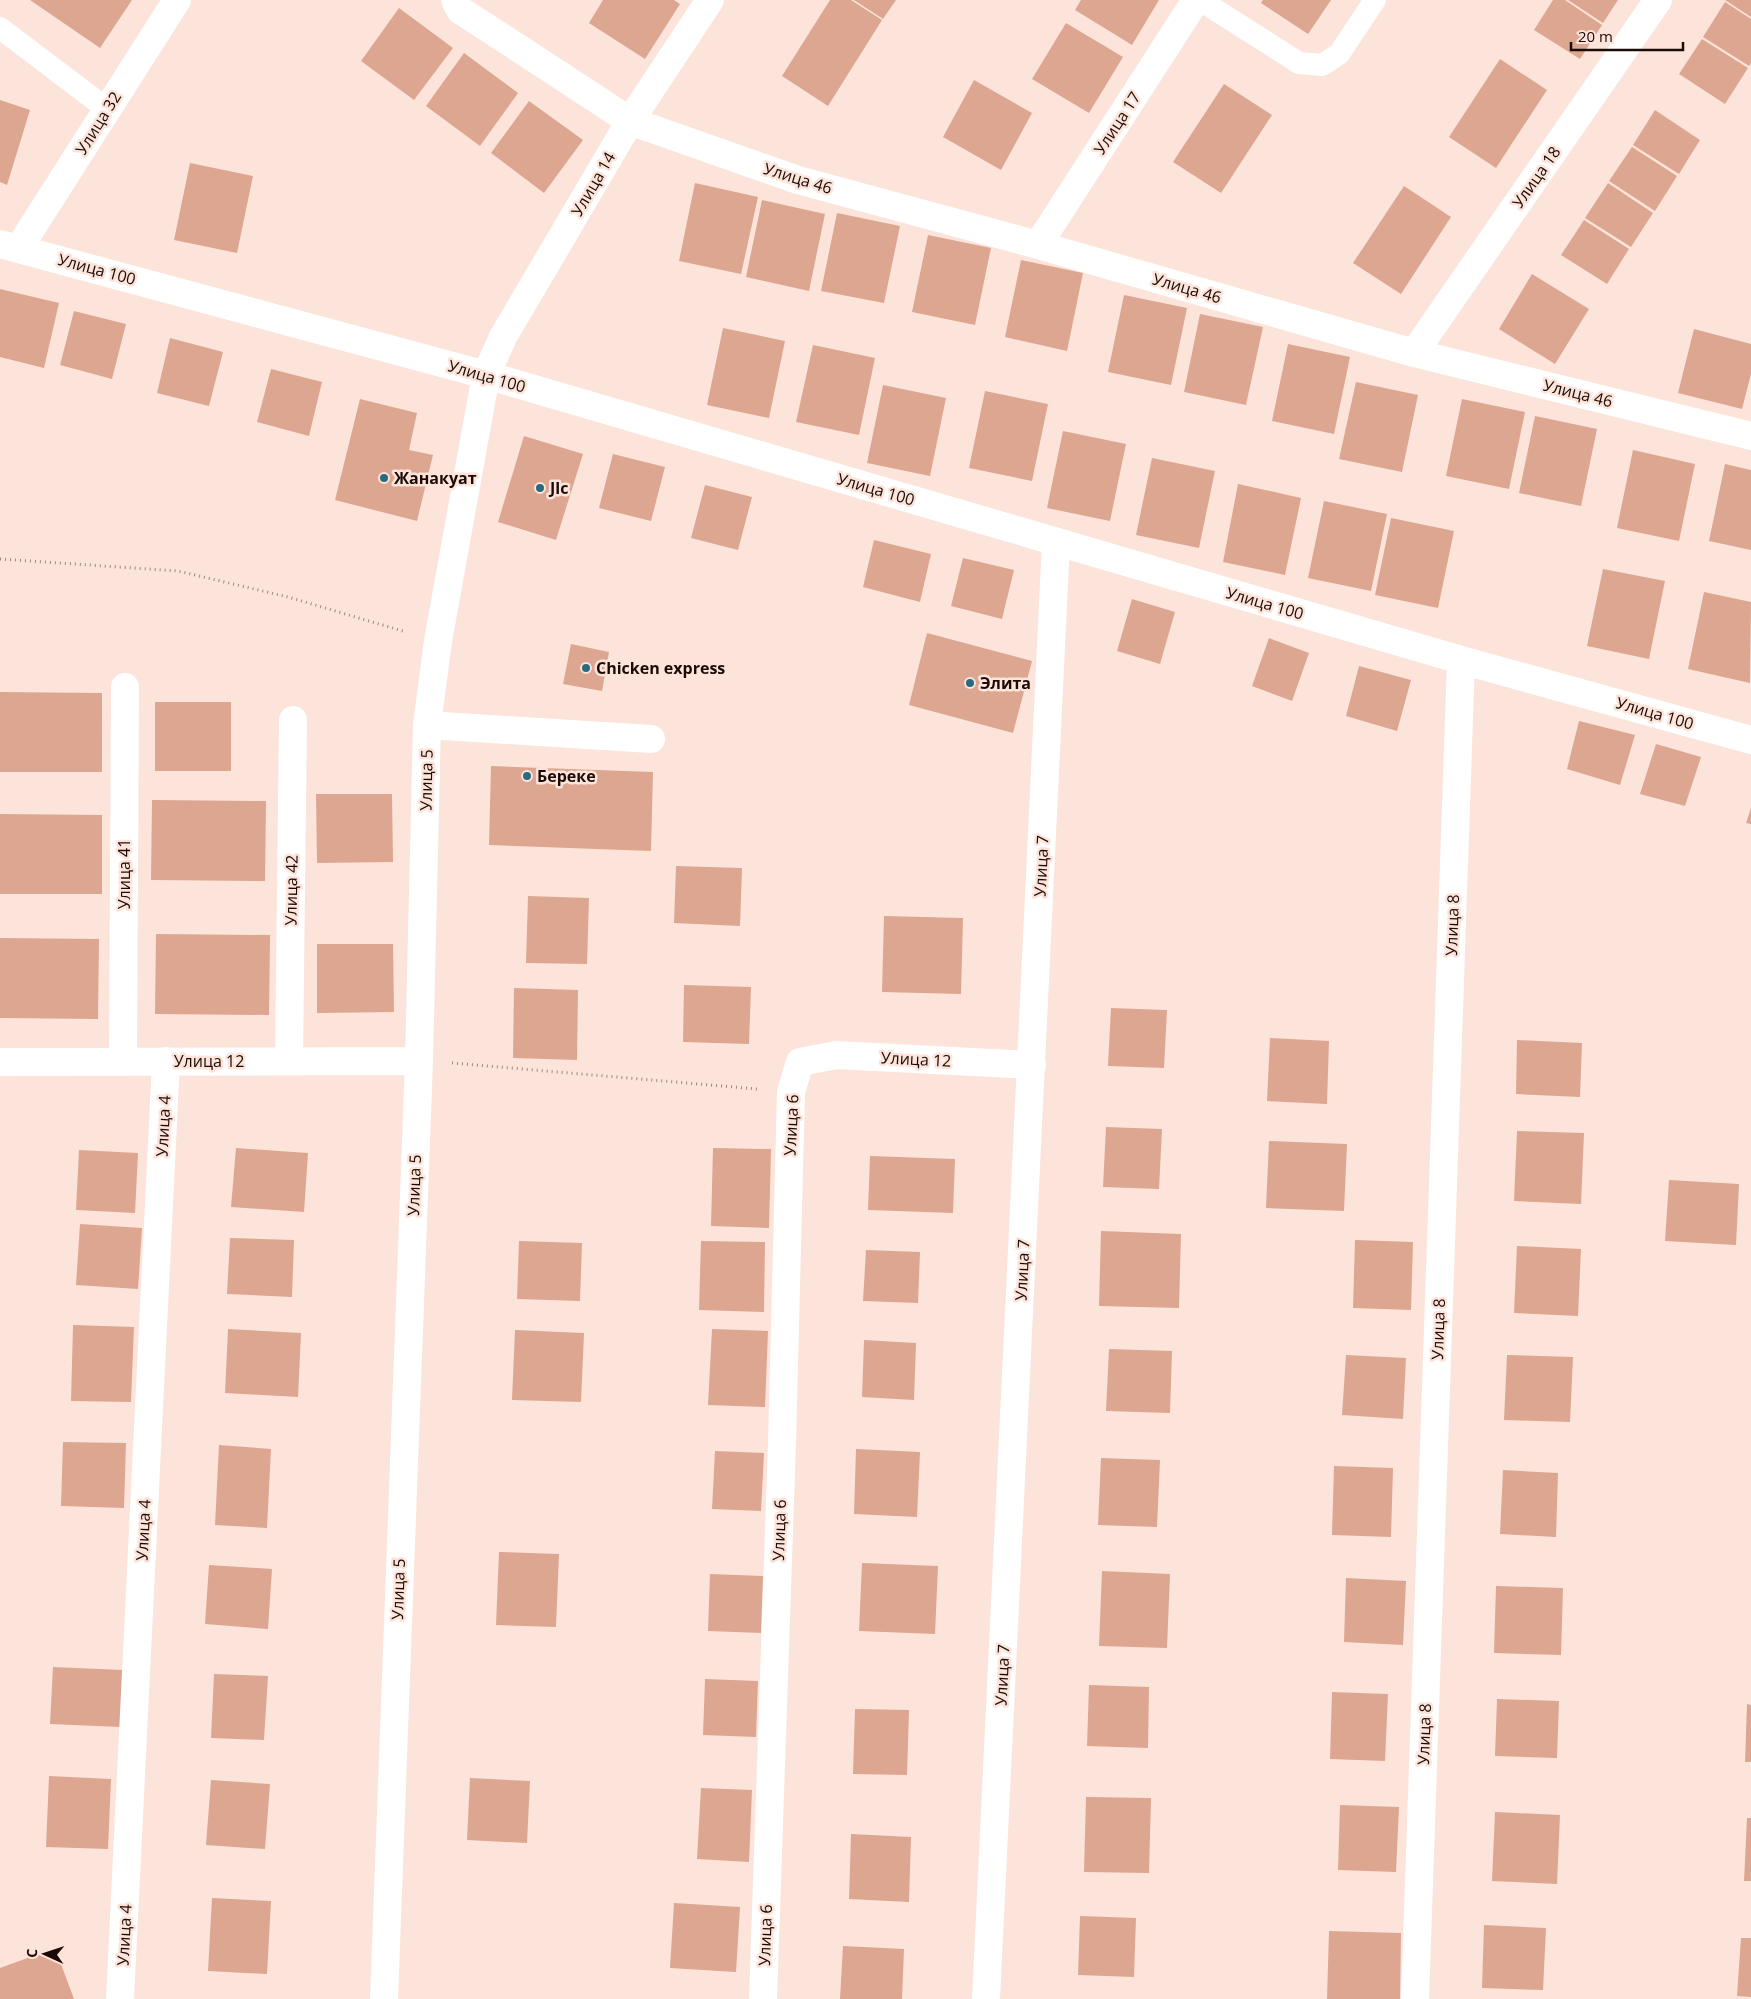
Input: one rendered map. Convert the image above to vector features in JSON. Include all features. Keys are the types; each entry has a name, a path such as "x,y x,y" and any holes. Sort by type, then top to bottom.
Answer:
{"street":[{"name":"Улица 32","path":"10,246 107,109 177,0"},
{"name":"Улица 46","path":"455,0 460,10 630,121 798,180 1414,353 1751,436"},
{"name":"Улица 14","path":"486,375 503,337 630,121 710,0"},
{"name":"Улица 17","path":"1038,246 1198,0"},
{"name":"Улица 18","path":"1414,353 1658,0"},
{"name":"Улица 100","path":"10,246 486,375 1461,660 1751,740"},
{"name":"Улица 5","path":"384,1999 419,1061 427,725 438,641 486,375"},
{"name":"Улица 7","path":"986,1999 1056,542"},
{"name":"Улица 8","path":"1415,1999 1461,660"},
{"name":"Улица 41","path":"123,1062 125,686"},
{"name":"Улица 42","path":"289,1060 293,720"},
{"path":"427,725 651,739"},
{"name":"Улица 12","path":"800,1062 836,1055 1032,1065"},
{"name":"Улица 4","path":"120,1999 166,1061"},
{"name":"Улица 12","path":"0,1062 419,1061"},
{"name":"Улица 6","path":"763,1999 782,1453 791,1092 800,1062"}],"lane":[{"path":"1198,0 1299,63 1322,65 1339,54 1376,0"},
{"path":"0,28 107,109"}],"path":[{"path":"0,559 178,571 288,597 438,641"},
{"path":"419,1061 791,1092"}],"building":[{"path":"30,0 132,0 100,48"},
{"path":"603,0 674,0 680,4 645,59 589,23"},
{"path":"830,0 851,0 882,20 828,106 782,76"},
{"path":"854,0 896,0 883,19"},
{"path":"1081,0 1159,0 1132,45 1075,10"},
{"path":"1263,0 1331,0 1308,34 1261,3"},
{"path":"1553,0 1565,0 1602,25 1580,59 1534,30"},
{"path":"1568,0 1618,0 1603,23"},
{"path":"1725,0 1751,0 1751,17"},
{"path":"1725,2 1751,19 1751,63 1749,66 1703,37"},
{"path":"399,8 453,48 414,100 361,61"},
{"path":"1066,23 1123,57 1089,113 1032,79"},
{"path":"1702,39 1748,68 1725,104 1679,74"},
{"path":"464,53 518,93 480,146 426,106"},
{"path":"1500,59 1547,90 1496,168 1449,137"},
{"path":"974,80 1032,113 1001,170 943,137"},
{"path":"1224,84 1272,115 1221,193 1173,162"},
{"path":"0,100 30,110 7,185 0,182"},
{"path":"529,101 583,140 544,193 491,153"},
{"path":"1655,110 1700,140 1679,174 1633,145"},
{"path":"1632,147 1677,176 1655,211 1609,181"},
{"path":"190,163 253,176 237,253 174,240"},
{"path":"695,183 758,197 741,274 679,261"},
{"path":"1608,183 1653,213 1631,247 1585,218"},
{"path":"1404,186 1451,217 1401,294 1353,263"},
{"path":"762,200 825,214 809,291 746,277"},
{"path":"837,213 900,226 884,303 821,291"},
{"path":"1584,220 1629,249 1607,284 1561,255"},
{"path":"928,235 991,248 975,325 912,312"},
{"path":"1021,260 1083,273 1067,351 1005,337"},
{"path":"1532,274 1589,309 1555,364 1499,329"},
{"path":"0,289 59,303 44,368 0,357"},
{"path":"1124,295 1187,308 1171,385 1108,372"},
{"path":"74,311 126,324 112,379 60,365"},
{"path":"1200,314 1263,327 1246,405 1184,392"},
{"path":"723,328 785,341 769,418 707,405"},
{"path":"1694,329 1751,344 1751,374 1742,409 1678,393"},
{"path":"170,338 223,352 209,406 157,393"},
{"path":"1288,344 1350,357 1334,434 1272,421"},
{"path":"813,345 875,358 859,435 796,422"},
{"path":"271,369 322,382 309,436 257,422"},
{"path":"1356,382 1418,395 1402,472 1339,459"},
{"path":"883,385 946,398 930,476 867,463"},
{"path":"985,391 1048,404 1032,481 969,468"},
{"name":"Жанакуат","path":"360,399 417,413 409,450 433,455 417,521 335,500"},
{"path":"1462,399 1525,412 1509,489 1446,476"},
{"path":"1535,416 1597,429 1581,506 1519,493"},
{"path":"1063,431 1126,444 1110,521 1047,508"},
{"name":"Jlc","path":"524,436 583,454 556,540 498,522"},
{"path":"1633,450 1695,464 1679,541 1617,528"},
{"path":"613,454 665,467 651,521 599,508"},
{"path":"1152,458 1215,471 1199,548 1136,535"},
{"path":"1725,464 1751,470 1751,550 1709,541"},
{"path":"1238,484 1301,498 1285,575 1223,562"},
{"path":"705,485 752,497 738,550 691,538"},
{"path":"1324,501 1387,514 1371,591 1308,578"},
{"path":"1391,518 1454,531 1438,608 1375,595"},
{"path":"874,540 931,554 920,602 863,587"},
{"path":"963,558 1014,570 1002,619 951,606"},
{"path":"1603,569 1665,581 1649,659 1587,646"},
{"path":"1704,592 1751,602 1750,683 1688,669"},
{"path":"1132,599 1175,612 1160,664 1117,651"},
{"name":"Элита","path":"927,633 1032,661 1013,733 909,705"},
{"path":"1269,638 1309,653 1292,701 1252,686"},
{"name":"Chicken express","path":"571,644 609,652 602,691 563,684"},
{"path":"1359,666 1411,680 1397,731 1346,716"},
{"path":"0,692 102,693 102,772 0,772"},
{"path":"155,702 231,702 231,771 155,771"},
{"path":"1579,721 1635,735 1620,785 1567,769"},
{"path":"1656,744 1701,757 1685,806 1640,794"},
{"path":"491,766 653,772 651,851 489,845"},
{"path":"316,794 392,794 393,862 317,863"},
{"path":"152,800 266,801 265,881 151,880"},
{"path":"1751,808 1751,824 1746,823"},
{"path":"0,814 102,815 102,894 0,894"},
{"path":"676,866 742,868 740,926 674,923"},
{"path":"528,896 589,898 587,964 526,963"},
{"path":"884,916 963,918 961,994 882,992"},
{"path":"156,934 270,935 269,1015 155,1014"},
{"path":"0,938 99,939 98,1019 0,1018"},
{"path":"317,944 393,944 394,1012 317,1013"},
{"path":"684,985 751,987 749,1044 683,1042"},
{"path":"514,988 578,990 577,1060 513,1058"},
{"path":"1111,1008 1167,1010 1164,1068 1108,1066"},
{"path":"1270,1038 1329,1041 1327,1104 1267,1101"},
{"path":"1517,1040 1582,1043 1580,1097 1516,1094"},
{"path":"1106,1127 1162,1129 1159,1189 1103,1187"},
{"path":"1517,1131 1584,1133 1581,1204 1514,1201"},
{"path":"1269,1141 1347,1144 1344,1211 1266,1208"},
{"path":"236,1148 308,1153 304,1212 231,1207"},
{"path":"713,1148 771,1149 769,1228 711,1226"},
{"path":"79,1150 138,1153 135,1213 76,1210"},
{"path":"870,1156 955,1159 953,1213 868,1210"},
{"path":"1669,1180 1739,1184 1736,1245 1665,1241"},
{"path":"80,1224 142,1228 138,1289 76,1285"},
{"path":"1101,1231 1181,1234 1179,1308 1099,1306"},
{"path":"230,1238 294,1240 292,1297 227,1294"},
{"path":"1355,1240 1413,1242 1411,1310 1353,1308"},
{"path":"519,1241 582,1243 580,1301 517,1299"},
{"path":"701,1241 765,1242 764,1312 699,1310"},
{"path":"1517,1246 1581,1249 1578,1316 1514,1313"},
{"path":"866,1250 920,1252 918,1303 863,1301"},
{"path":"73,1325 134,1327 131,1402 71,1401"},
{"path":"228,1329 301,1333 298,1397 225,1393"},
{"path":"712,1329 768,1331 765,1407 708,1405"},
{"path":"515,1330 584,1333 581,1402 512,1400"},
{"path":"864,1340 916,1343 914,1400 862,1397"},
{"path":"1109,1349 1172,1351 1170,1413 1106,1411"},
{"path":"1346,1355 1406,1358 1403,1419 1342,1415"},
{"path":"1507,1355 1573,1357 1570,1422 1504,1420"},
{"path":"63,1442 126,1443 124,1508 61,1506"},
{"path":"219,1445 271,1449 267,1528 215,1525"},
{"path":"856,1449 920,1452 917,1517 854,1514"},
{"path":"715,1451 764,1453 761,1511 712,1509"},
{"path":"1101,1458 1160,1460 1157,1527 1098,1525"},
{"path":"1334,1466 1393,1468 1391,1537 1332,1535"},
{"path":"1503,1470 1558,1473 1556,1537 1500,1534"},
{"path":"499,1552 559,1554 556,1627 496,1625"},
{"path":"862,1563 938,1566 935,1634 859,1631"},
{"path":"209,1565 272,1569 268,1629 205,1624"},
{"path":"1102,1571 1170,1574 1167,1648 1099,1646"},
{"path":"710,1574 763,1576 761,1633 708,1631"},
{"path":"1346,1578 1406,1581 1403,1645 1344,1642"},
{"path":"1496,1586 1563,1588 1561,1655 1494,1653"},
{"path":"53,1667 123,1670 120,1727 50,1724"},
{"path":"214,1674 268,1676 264,1740 211,1738"},
{"path":"705,1679 758,1681 756,1737 703,1735"},
{"path":"1089,1685 1149,1687 1148,1748 1087,1746"},
{"path":"1332,1692 1388,1694 1385,1761 1330,1759"},
{"path":"1497,1699 1559,1701 1557,1758 1495,1756"},
{"path":"1747,1704 1751,1705 1751,1762 1745,1762"},
{"path":"855,1709 909,1710 907,1775 853,1774"},
{"path":"49,1776 111,1779 108,1849 46,1847"},
{"path":"470,1778 530,1781 527,1843 467,1840"},
{"path":"211,1780 270,1784 265,1849 206,1845"},
{"path":"701,1788 752,1790 749,1862 697,1859"},
{"path":"1086,1797 1151,1798 1149,1873 1084,1872"},
{"path":"1340,1805 1399,1807 1396,1872 1338,1870"},
{"path":"1495,1812 1560,1815 1557,1884 1492,1881"},
{"path":"1747,1818 1751,1818 1751,1881 1744,1881"},
{"path":"851,1834 911,1837 909,1902 849,1899"},
{"path":"212,1898 271,1901 267,1974 208,1971"},
{"path":"674,1903 740,1907 736,1972 670,1968"},
{"path":"1080,1916 1136,1918 1134,1977 1078,1975"},
{"path":"1484,1925 1546,1928 1543,1990 1482,1988"},
{"path":"1329,1931 1401,1933 1400,1999 1327,1999"},
{"path":"1741,1938 1751,1938 1751,1997 1737,1996"},
{"path":"843,1946 904,1949 902,1999 840,1999"},
{"path":"55,1948 74,1999 0,1999 0,1968"}],"place":[{"name":"Жанакуат","path":"384,478"},
{"name":"Jlc","path":"540,488"},
{"name":"Chicken express","path":"586,668"},
{"name":"Элита","path":"970,683"},
{"name":"Береке","path":"527,776"}]}
